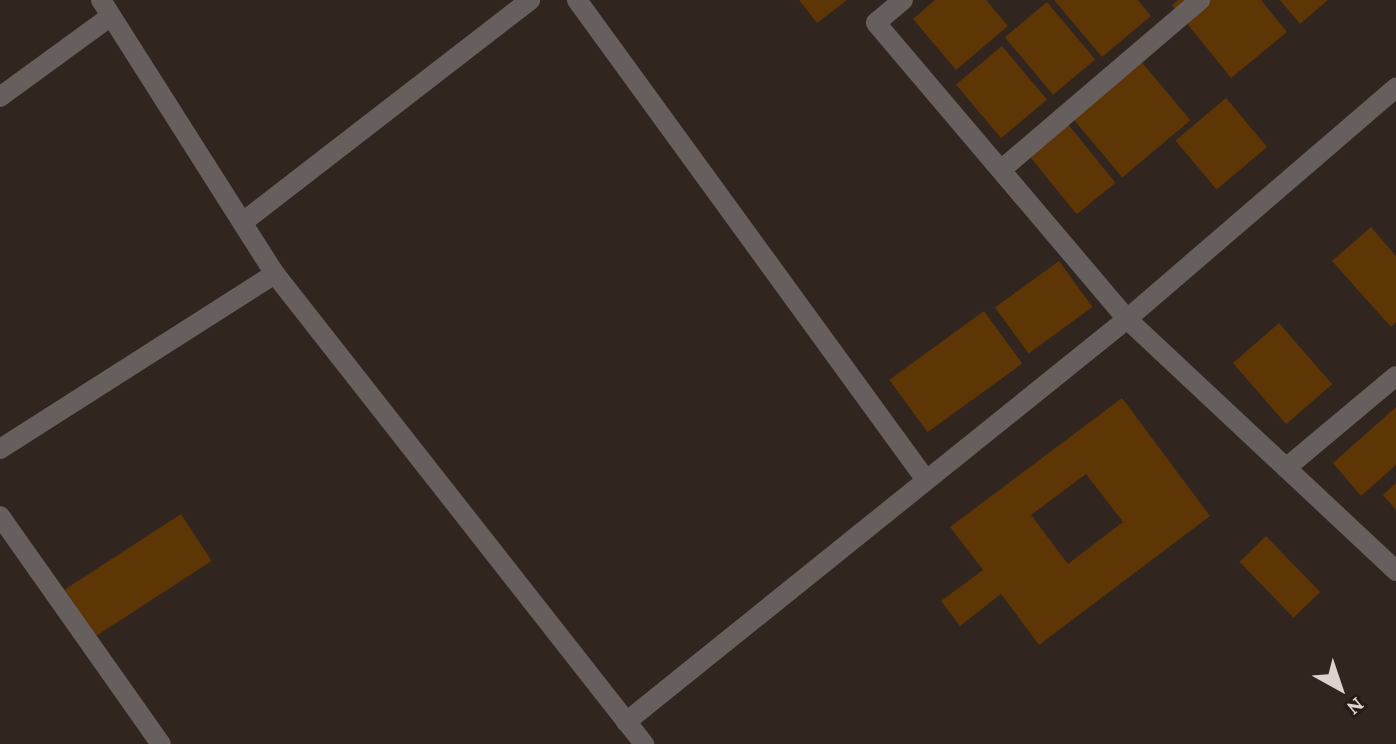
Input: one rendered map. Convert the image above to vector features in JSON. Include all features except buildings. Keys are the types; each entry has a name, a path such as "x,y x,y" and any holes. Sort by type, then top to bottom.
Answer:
{"street":[{"path":"243,222 530,0"},
{"path":"577,0 926,480"},
{"path":"903,0 876,23 1127,319 1396,571"},
{"path":"1001,170 1200,0"},
{"path":"0,97 106,8 275,274 644,744"},
{"path":"626,722 1127,319 1396,88"},
{"path":"0,449 275,274"},
{"path":"1286,468 1396,376"},
{"path":"0,516 161,744"}]}
